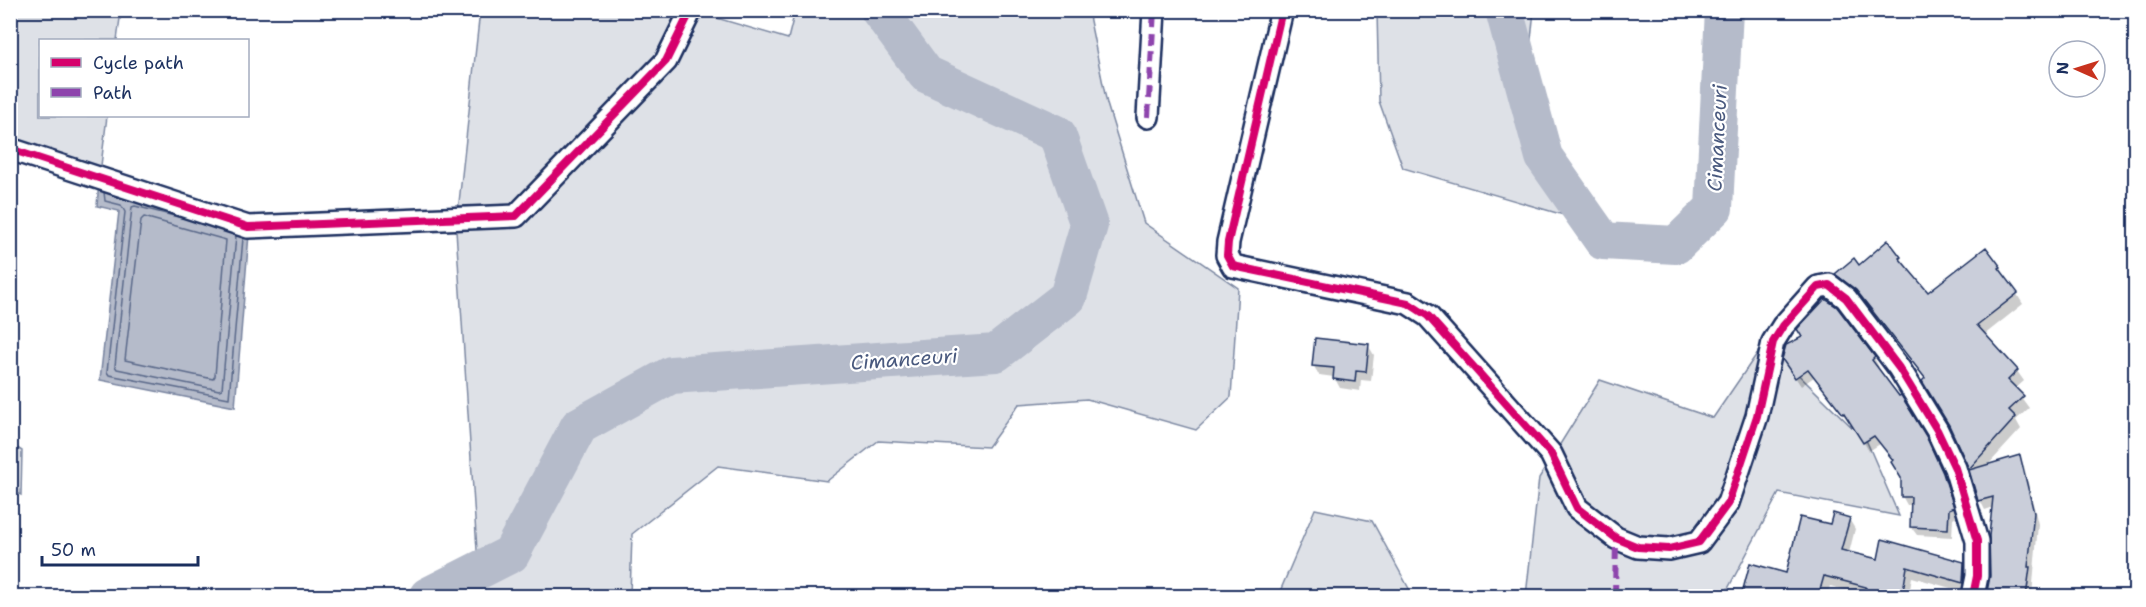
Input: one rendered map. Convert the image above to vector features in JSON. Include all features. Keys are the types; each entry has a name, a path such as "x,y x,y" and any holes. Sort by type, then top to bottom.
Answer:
{"street":[{"path":"10,149 248,227 516,216 666,61 691,10"},
{"path":"1148,117 1154,10"},
{"path":"1282,10 1228,242 1227,255 1233,266 1408,303 1428,316 1551,454 1577,508 1616,538 1638,547 1669,549 1699,542 1728,502 1757,416 1773,342 1818,287 1829,285 1846,298 1899,368 1937,430 1955,468 1977,541 1977,576 1973,597"}],"shaded area":[{"path":"10,11 121,11 117,39 39,39 39,117 107,117 99,182 11,159"},
{"path":"480,11 693,11 788,39 795,11 1088,11 1107,104 1144,223 1238,288 1231,397 1196,430 1087,399 1019,404 988,447 878,441 827,481 718,466 632,534 630,596 480,596 456,230"},
{"path":"1377,11 1534,11 1529,58 1584,221 1403,168 1379,101"},
{"path":"1765,342 1867,442 1899,516 1779,493 1724,596 1526,596 1539,478 1600,380 1713,418"},
{"path":"11,444 22,451 21,495 11,490"},
{"path":"1315,509 1372,521 1413,596 1278,596"}],"water":[{"path":"99,182 250,222 235,407 100,380 119,211 97,206"}],"building":[{"path":"1888,240 1901,257 1899,258 1928,292 1986,247 2018,293 1977,325 2018,370 2008,380 2024,396 2009,410 2016,417 1969,469 1949,425 1922,381 1925,378 1856,290 1835,274 1854,258 1859,265"},
{"path":"1825,299 1837,307 1875,357 1872,360 1899,396 1901,395 1926,436 1943,473 1954,507 1949,509 1948,529 1910,527 1911,497 1901,497 1901,478 1891,462 1893,460 1874,436 1863,443 1844,413 1808,369 1795,378 1782,359 1786,345 1802,337 1797,329"},
{"path":"1315,338 1369,344 1366,372 1356,371 1355,382 1333,379 1334,368 1312,366"},
{"path":"2020,455 2034,513 2026,597 1986,597 1990,576 1989,536 1993,497 1978,501 1969,470"},
{"path":"1833,513 1850,518 1841,550 1878,559 1882,539 1964,562 1963,583 1907,567 1902,597 1865,591 1866,587 1824,576 1818,597 1741,597 1750,563 1786,573 1800,517 1830,524"}],"waterway":[{"name":"Cimanceuri","path":"428,596 511,554 579,426 671,375 996,353 1068,297 1089,225 1057,134 926,74 879,10"},
{"name":"Cimanceuri","path":"1504,10 1544,157 1603,241 1676,245 1714,208 1724,10"}],"marked path":[{"path":"1148,117 1154,10"},
{"path":"1615,596 1616,538"}],"cycle path":[{"path":"10,149 248,227 516,216 666,61 691,10"},
{"path":"1282,10 1228,242 1227,255 1233,266 1408,303 1428,316 1551,454 1577,508 1616,538 1638,547 1669,549 1699,542 1728,503 1757,416 1773,342 1783,326 1818,287 1829,285 1846,298 1899,368 1937,430 1955,468 1977,541 1977,576 1973,596"}]}
